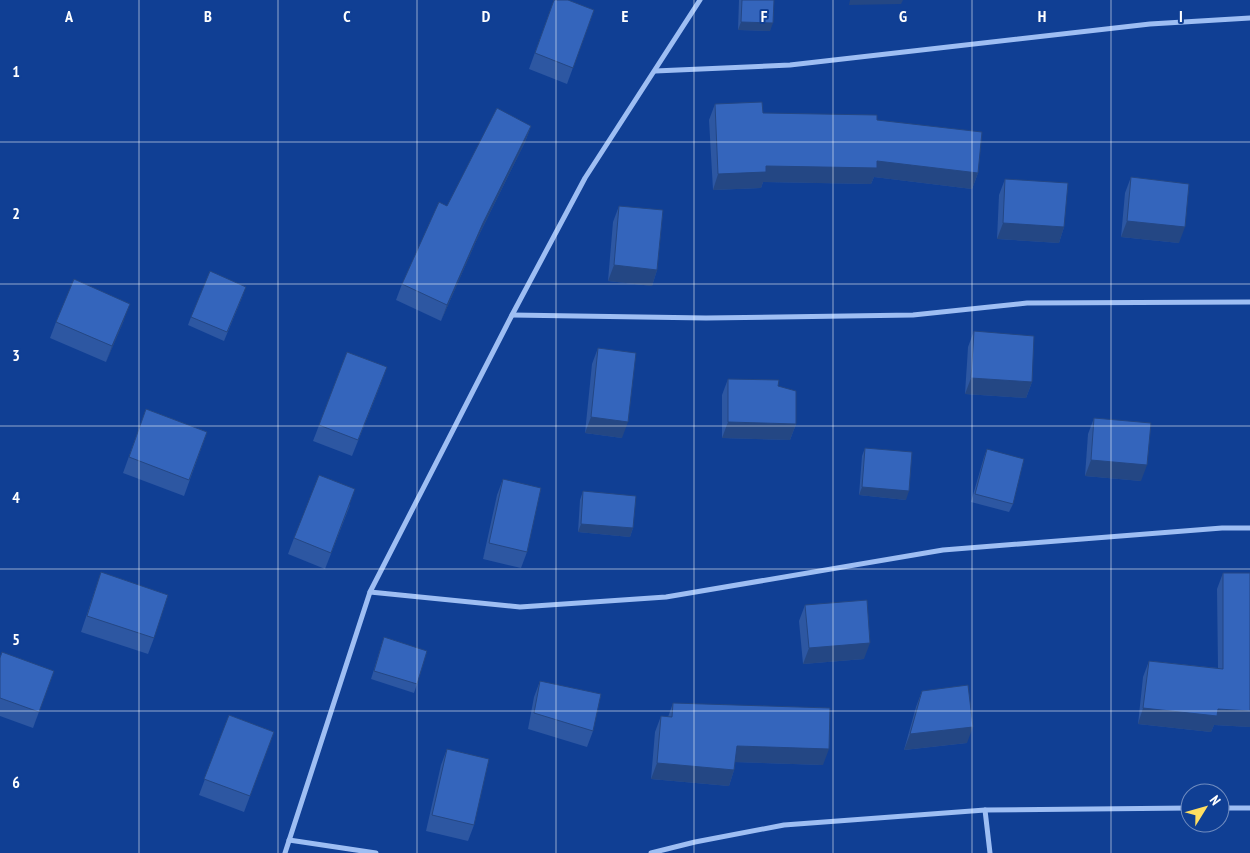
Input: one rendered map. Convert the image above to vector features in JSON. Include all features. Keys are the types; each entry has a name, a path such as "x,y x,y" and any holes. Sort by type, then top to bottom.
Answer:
{"street":[{"path":"285,853 370,592 512,315 585,178 700,0"},
{"path":"655,71 790,65 1150,24 1250,18"},
{"path":"512,315 706,318 913,315 1027,303 1250,302"},
{"path":"370,592 520,607 666,597 943,550 1222,528 1250,528"},
{"path":"651,853 695,842 784,825 985,810 1180,808"},
{"path":"1230,808 1250,808"},
{"path":"985,810 990,853"},
{"path":"289,840 376,853"}],"building":[{"path":"554,0 568,0 594,10 573,68 535,53"},
{"path":"742,0 774,0 773,23 741,22"},
{"path":"762,102 763,113 877,115 877,120 982,132 978,173 877,161 877,168 766,166 766,172 718,174 715,104"},
{"path":"497,108 531,126 483,223 447,305 402,284 439,202 447,206"},
{"path":"1131,177 1189,184 1185,227 1127,221"},
{"path":"1005,179 1068,183 1064,227 1003,223"},
{"path":"619,206 663,210 657,270 614,265"},
{"path":"210,271 246,287 227,332 191,317"},
{"path":"74,279 130,304 112,346 56,322"},
{"path":"974,331 1034,336 1032,382 971,378"},
{"path":"598,348 636,353 628,422 591,417"},
{"path":"347,352 387,367 358,440 319,425"},
{"path":"728,379 779,380 778,386 796,391 796,424 728,422"},
{"path":"146,409 207,432 189,480 129,457"},
{"path":"1094,418 1151,423 1147,465 1091,460"},
{"path":"865,448 912,452 909,491 862,487"},
{"path":"987,449 1024,459 1013,504 975,494"},
{"path":"319,475 355,489 331,553 294,538"},
{"path":"503,479 541,488 527,552 489,543"},
{"path":"583,491 636,496 633,528 581,524"},
{"path":"101,572 168,595 154,638 87,616"},
{"path":"1223,573 1250,573 1250,711 1218,709 1217,716 1143,708 1149,661 1223,669"},
{"path":"867,600 870,643 809,648 805,605"},
{"path":"384,637 427,651 417,684 374,671"},
{"path":"2,652 54,671 39,712 0,698 0,658"},
{"path":"540,681 601,694 593,731 534,713"},
{"path":"968,685 973,727 910,734 922,691"},
{"path":"673,703 830,708 829,749 737,746 734,770 657,763 661,716 672,717"},
{"path":"229,715 274,732 250,796 204,779"},
{"path":"447,749 489,759 474,825 432,815"}]}
